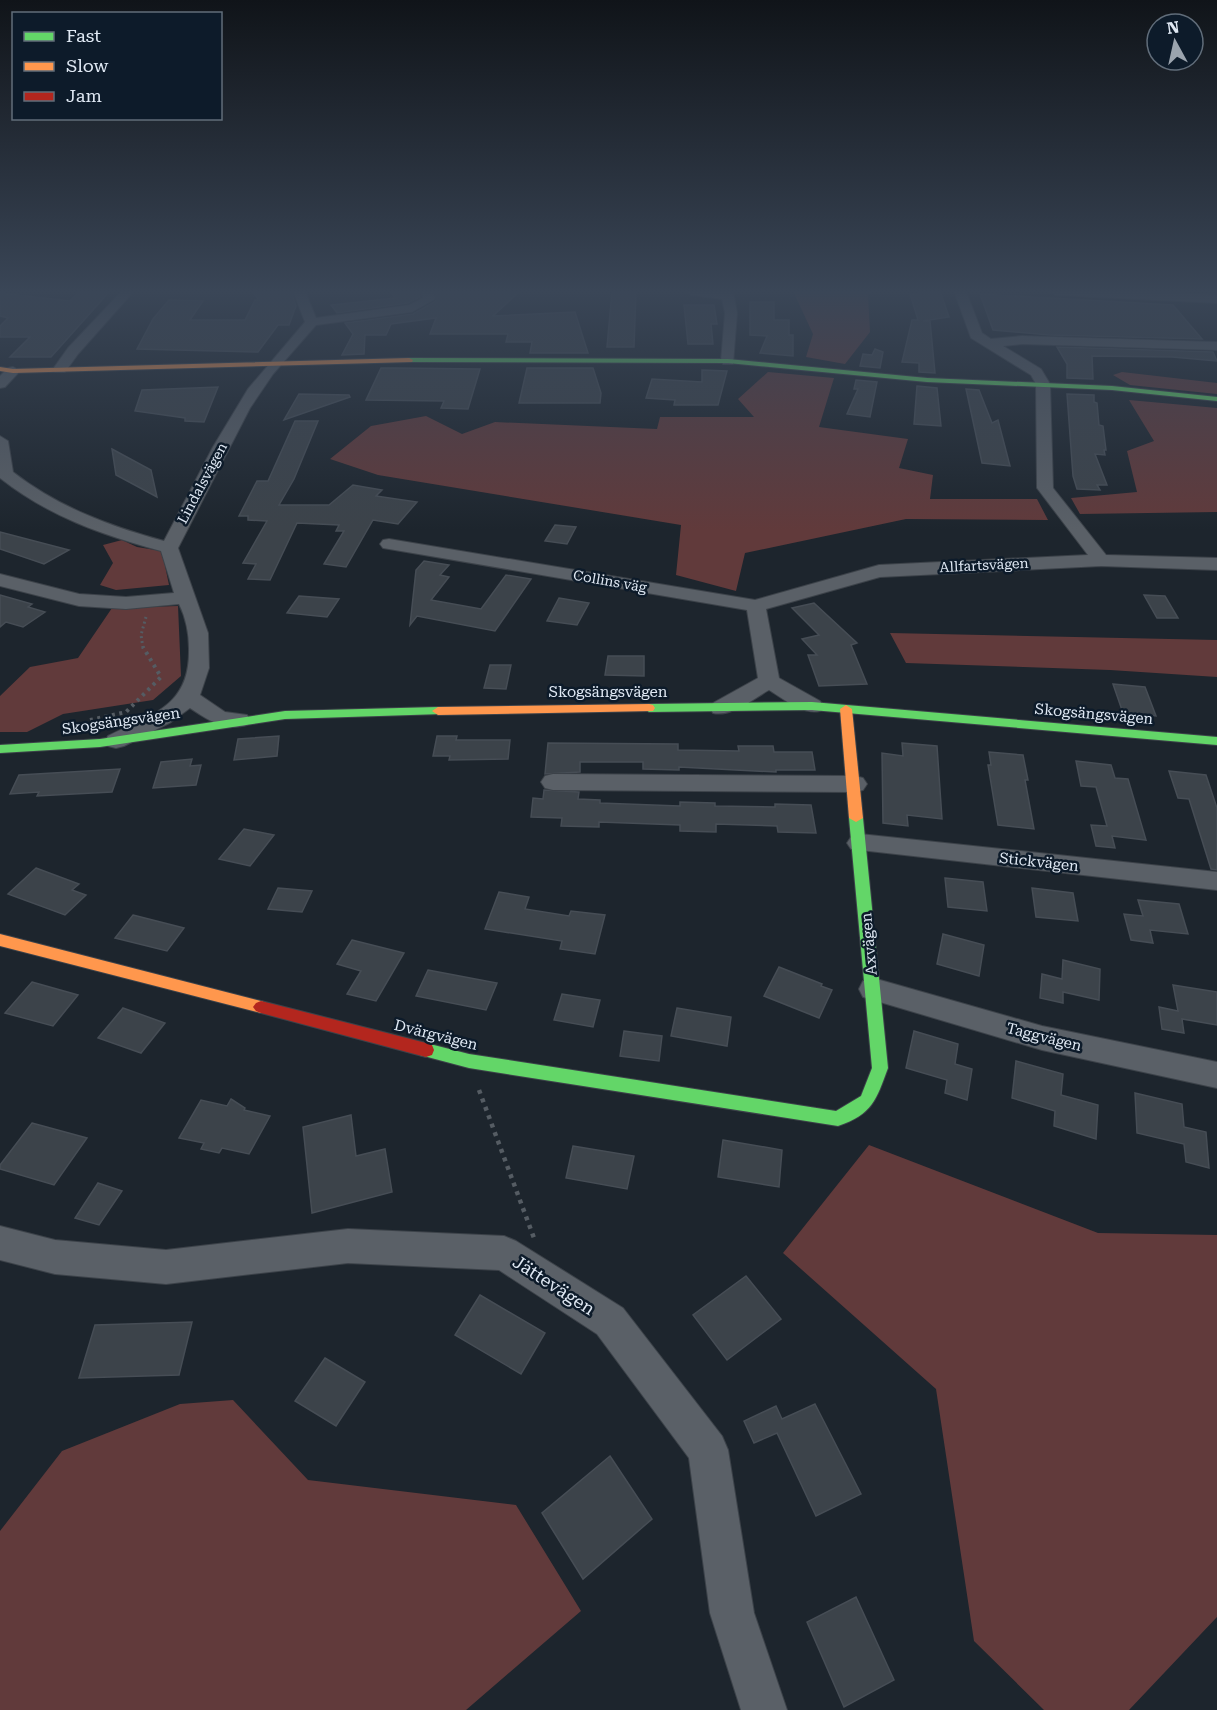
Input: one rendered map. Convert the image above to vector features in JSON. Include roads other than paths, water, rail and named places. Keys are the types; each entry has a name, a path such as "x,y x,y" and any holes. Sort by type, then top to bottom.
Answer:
{"street":[{"name":"Lindalsvägen","path":"168,548 214,460 269,371"},
{"path":"825,371 927,380 1043,384 1217,399"},
{"path":"1034,371 1043,384 1045,488 1101,560"},
{"path":"0,441 5,474 52,508 113,532 168,548 183,585 201,646 198,670 188,697 167,714 116,741"},
{"name":"Collins väg","path":"389,544 756,606"},
{"name":"Allfartsvägen","path":"756,606 879,570 1101,560 1217,564"},
{"path":"0,580 79,600 126,603 185,598"},
{"path":"756,606 769,681 812,706"},
{"path":"721,708 769,681"},
{"path":"188,697 219,718 239,720"},
{"name":"Skogsängsvägen","path":"0,749 70,746 116,741 239,720 310,713 812,706 1217,741"},
{"name":"Axvägen","path":"846,709 855,784 880,1068 867,1101"},
{"path":"553,782 855,784"},
{"name":"Stickvägen","path":"860,843 1217,881"},
{"name":"Dvärgvägen","path":"0,940 469,1061 838,1119 867,1101"},
{"name":"Taggvägen","path":"873,988 1042,1038 1217,1075"},
{"name":"Jättevägen","path":"0,1243 55,1257 166,1267 348,1246 504,1253 610,1322 708,1449 732,1613 764,1710"}]}
